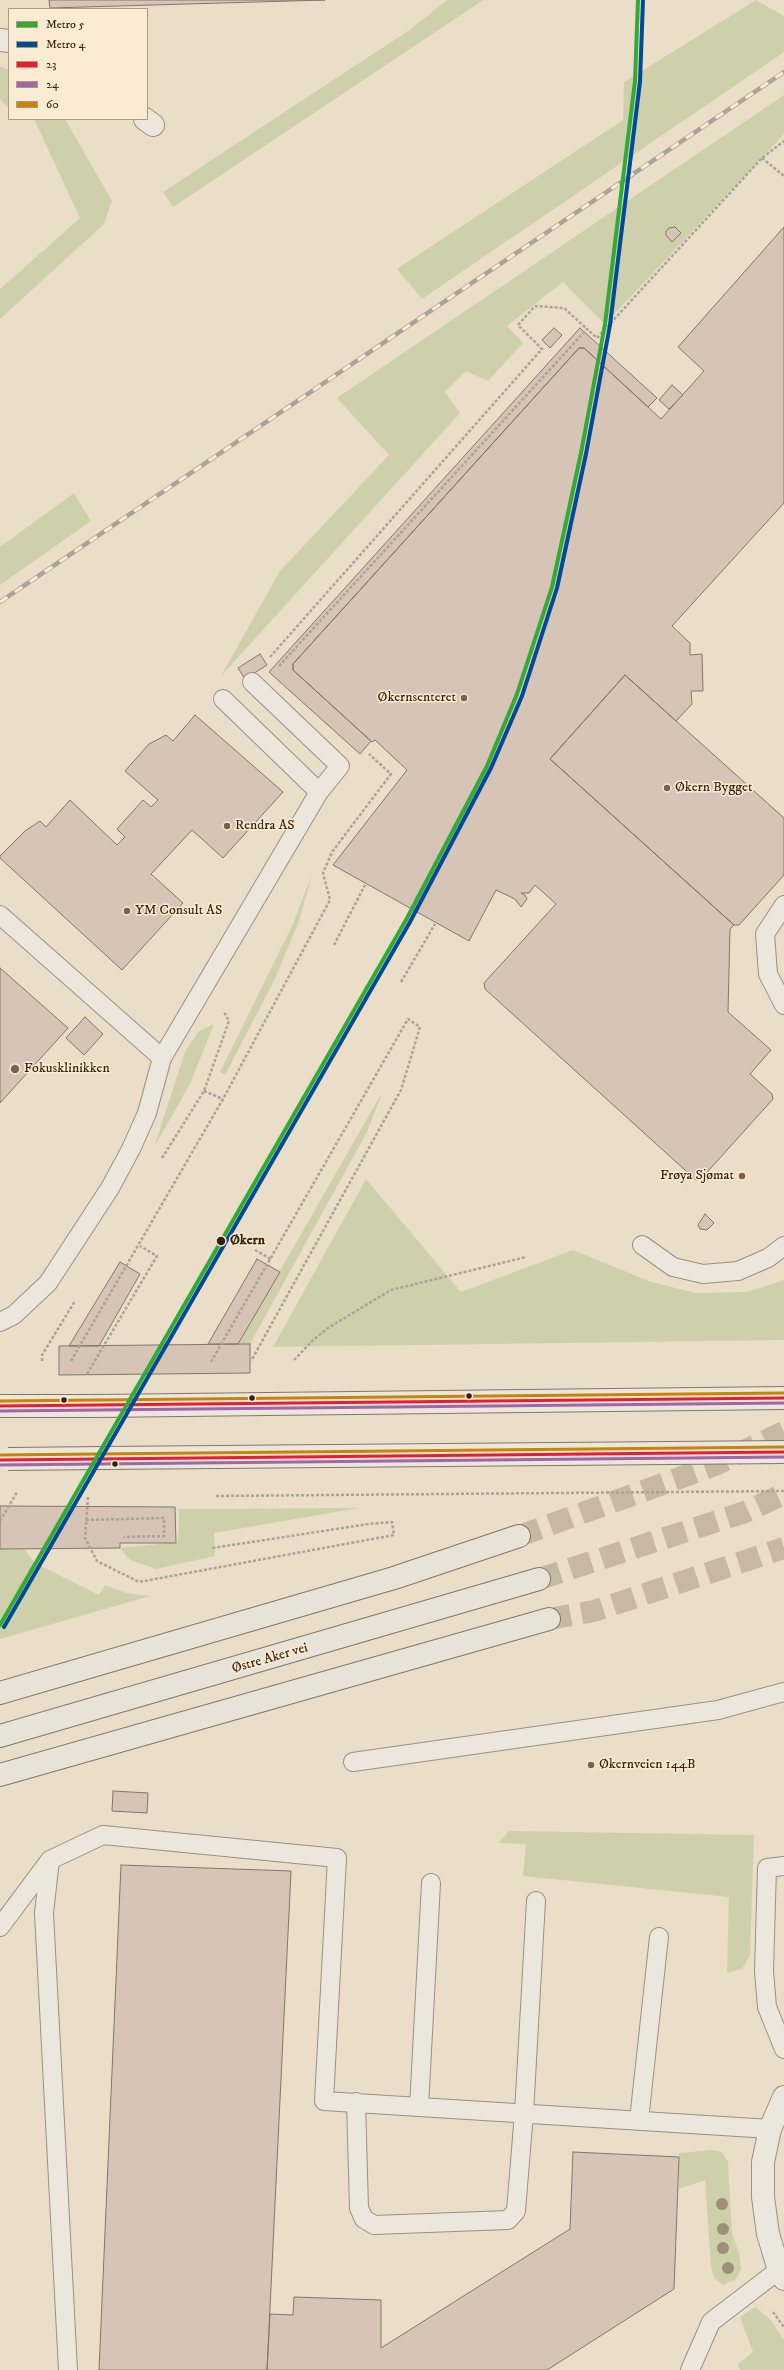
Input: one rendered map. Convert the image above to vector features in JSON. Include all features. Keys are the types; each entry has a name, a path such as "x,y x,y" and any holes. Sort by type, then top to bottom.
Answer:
{"highway":[{"path":"0,1693 394,1578 519,1536"},
{"name":"Østre Aker vei","path":"0,1736 539,1579"},
{"path":"0,1775 549,1619"}],"main road":[{"path":"0,1406 242,1405 784,1398"},
{"path":"4,1459 784,1452"},
{"path":"782,2274 768,2234 763,2197 763,2162 770,2129 784,2097"}],"lane":[{"path":"0,1322 14,1315 48,1283 110,1188 131,1149 147,1113 162,1058 319,792 340,766 252,682"},
{"path":"223,699 319,792"},
{"path":"784,905 765,934 768,974 784,1005"},
{"path":"0,915 162,1058"},
{"path":"642,1245 673,1267 703,1274 738,1271 768,1258 784,1246"},
{"path":"353,1762 718,1710 784,1692"},
{"path":"0,1926 50,1860 103,1835 337,1858 324,2100 770,2129"},
{"path":"50,1860 44,1913 68,2370"},
{"path":"784,1866 767,1868 764,1971 767,2007 784,2049"},
{"path":"420,2107 431,1883"},
{"path":"356,2102 359,2208 364,2219 374,2225 508,2220 516,2211 517,2204 524,2113 536,1901"},
{"path":"639,2120 659,1937"},
{"path":"690,2370 711,2322 782,2274"}],"path":[{"path":"252,682 268,665 269,657 542,349 518,325 535,306 564,308 597,338 762,158 784,141"},
{"path":"762,158 784,176"},
{"path":"276,669 587,330"},
{"path":"71,1361 223,1098 330,900 323,873 332,852 391,774 368,753"},
{"path":"334,945 365,885"},
{"path":"401,982 435,924"},
{"path":"211,1362 408,1019 420,1027 401,1090 251,1361"},
{"path":"204,1091 223,1098"},
{"path":"255,1250 271,1259"},
{"path":"294,1360 328,1328 358,1308 391,1290 526,1257"},
{"path":"216,1496 784,1491"},
{"path":"88,1497 85,1538 97,1562 139,1582 394,1535 392,1522 369,1524 212,1548"},
{"path":"86,1520 164,1518 164,1536 124,1537"}],"green space":[{"path":"447,0 483,0 173,207 163,192 411,29"},
{"path":"756,0 784,16 784,52 422,299 397,269 623,120 624,82"},
{"path":"0,66 8,70 8,108 0,99"},
{"path":"784,95 784,134 605,324 563,282 507,326 523,343 488,381 466,371 445,392 460,413 221,676 280,571 389,455 337,398"},
{"path":"34,120 66,120 112,201 104,224 0,319 0,289 80,218"},
{"path":"74,493 91,521 0,585 0,547"},
{"path":"312,875 299,921 274,981 225,1075 220,1072 292,926"},
{"path":"214,1024 190,1084 154,1147 185,1052 198,1032"},
{"path":"383,1091 367,1132 250,1344 238,1344"},
{"path":"366,1179 461,1292 573,1250 651,1282 696,1293 747,1292 784,1280 784,1340 273,1347"},
{"path":"359,1508 214,1533 215,1556 156,1569 130,1560 120,1548 178,1542 179,1509"},
{"path":"0,1549 24,1549 35,1563 99,1595 105,1585 126,1593 150,1596 0,1639"},
{"path":"509,1831 754,1835 750,1955 742,1969 727,1973 729,1897 523,1876 526,1844 499,1843"},
{"path":"712,2150 722,2152 728,2162 732,2234 739,2253 741,2269 736,2279 723,2285 714,2278 711,2267 705,2180 679,2189 679,2153"},
{"path":"755,2307 769,2318 784,2340 784,2370 740,2370 738,2364 753,2352 740,2317"}],"building":[{"path":"49,0 325,0 50,8"},
{"path":"675,227 681,233 672,242 666,235 666,231 669,228"},
{"name":"Økernsenteret","path":"784,227 784,503 672,626 690,643 690,655 702,654 703,691 691,691 692,704 676,721 625,675 550,759 734,925 730,929 728,1012 771,1050 750,1074 772,1094 773,1099 701,1179 696,1180 485,989 484,983 556,904 535,885 529,893 521,893 525,895 527,899 521,907 515,899 496,890 469,941 333,865 407,770 375,740 372,742 293,670 293,664 579,348 584,348 661,419 704,371 678,347"},
{"path":"554,328 562,335 550,348 542,340"},
{"path":"580,328 657,398 648,407 584,348 579,348 293,664 293,670 371,741 360,754 269,672"},
{"path":"672,385 683,395 669,409 659,400"},
{"path":"260,654 267,665 245,679 238,668"},
{"name":"Økern Bygget","path":"625,675 784,818 784,875 739,925 734,925 550,759"},
{"path":"195,715 283,792 223,858 192,830 151,874 183,903 122,970 0,858 0,856 25,831 40,821 46,827 70,800 117,845 125,837 117,829 143,800 151,807 158,800 125,771 149,744 166,735 173,741"},
{"name":"Fokusklinikken","path":"0,968 68,1028 0,1103"},
{"path":"85,1017 103,1034 84,1055 66,1038"},
{"path":"705,1214 714,1223 707,1230 700,1229 698,1225"},
{"path":"257,1259 280,1272 238,1344 208,1344"},
{"path":"120,1262 140,1274 99,1346 69,1346"},
{"path":"250,1344 250,1373 59,1375 59,1346"},
{"path":"0,1506 175,1507 176,1543 120,1543 120,1548 0,1549"},
{"path":"113,1791 148,1793 147,1813 112,1811"},
{"path":"121,1865 291,1871 267,2370 99,2370"},
{"path":"573,2152 679,2157 674,2289 547,2370 267,2370 270,2314 293,2315 294,2297 381,2300 381,2348 570,2229"}],"tunnel":[{"path":"519,1536 715,1465 784,1432"},
{"path":"539,1579 745,1512 784,1494"},
{"path":"549,1619 594,1611 784,1548"}],"railway":[{"path":"0,602 784,72"}],"metro line":[{"name":"5","path":"0,1625 406,920 487,766 517,694 552,587 581,453 605,324 635,81 638,0"},
{"name":"4","path":"4,1627 410,922 491,768 522,696 557,588 586,454 610,325 640,82 643,0"}],"transit line":[{"name":"60","path":"0,1401 784,1393"},
{"name":"23","path":"0,1406 784,1398"},
{"name":"24","path":"0,1411 784,1403"},
{"name":"60","path":"0,1455 784,1447"},
{"name":"23","path":"0,1460 784,1452"},
{"name":"24","path":"0,1465 784,1457"}],"place":[{"name":"Økernsenteret","path":"464,698"},
{"name":"Økern Bygget","path":"667,788"},
{"name":"Rendra AS","path":"227,826"},
{"name":"YM Consult AS","path":"127,911"},
{"name":"Fokusklinikken","path":"15,1069"},
{"name":"Frøya Sjømat","path":"742,1176"},
{"name":"Økern","path":"221,1241"},
{"name":"Økernveien 144B","path":"591,1765"}]}
